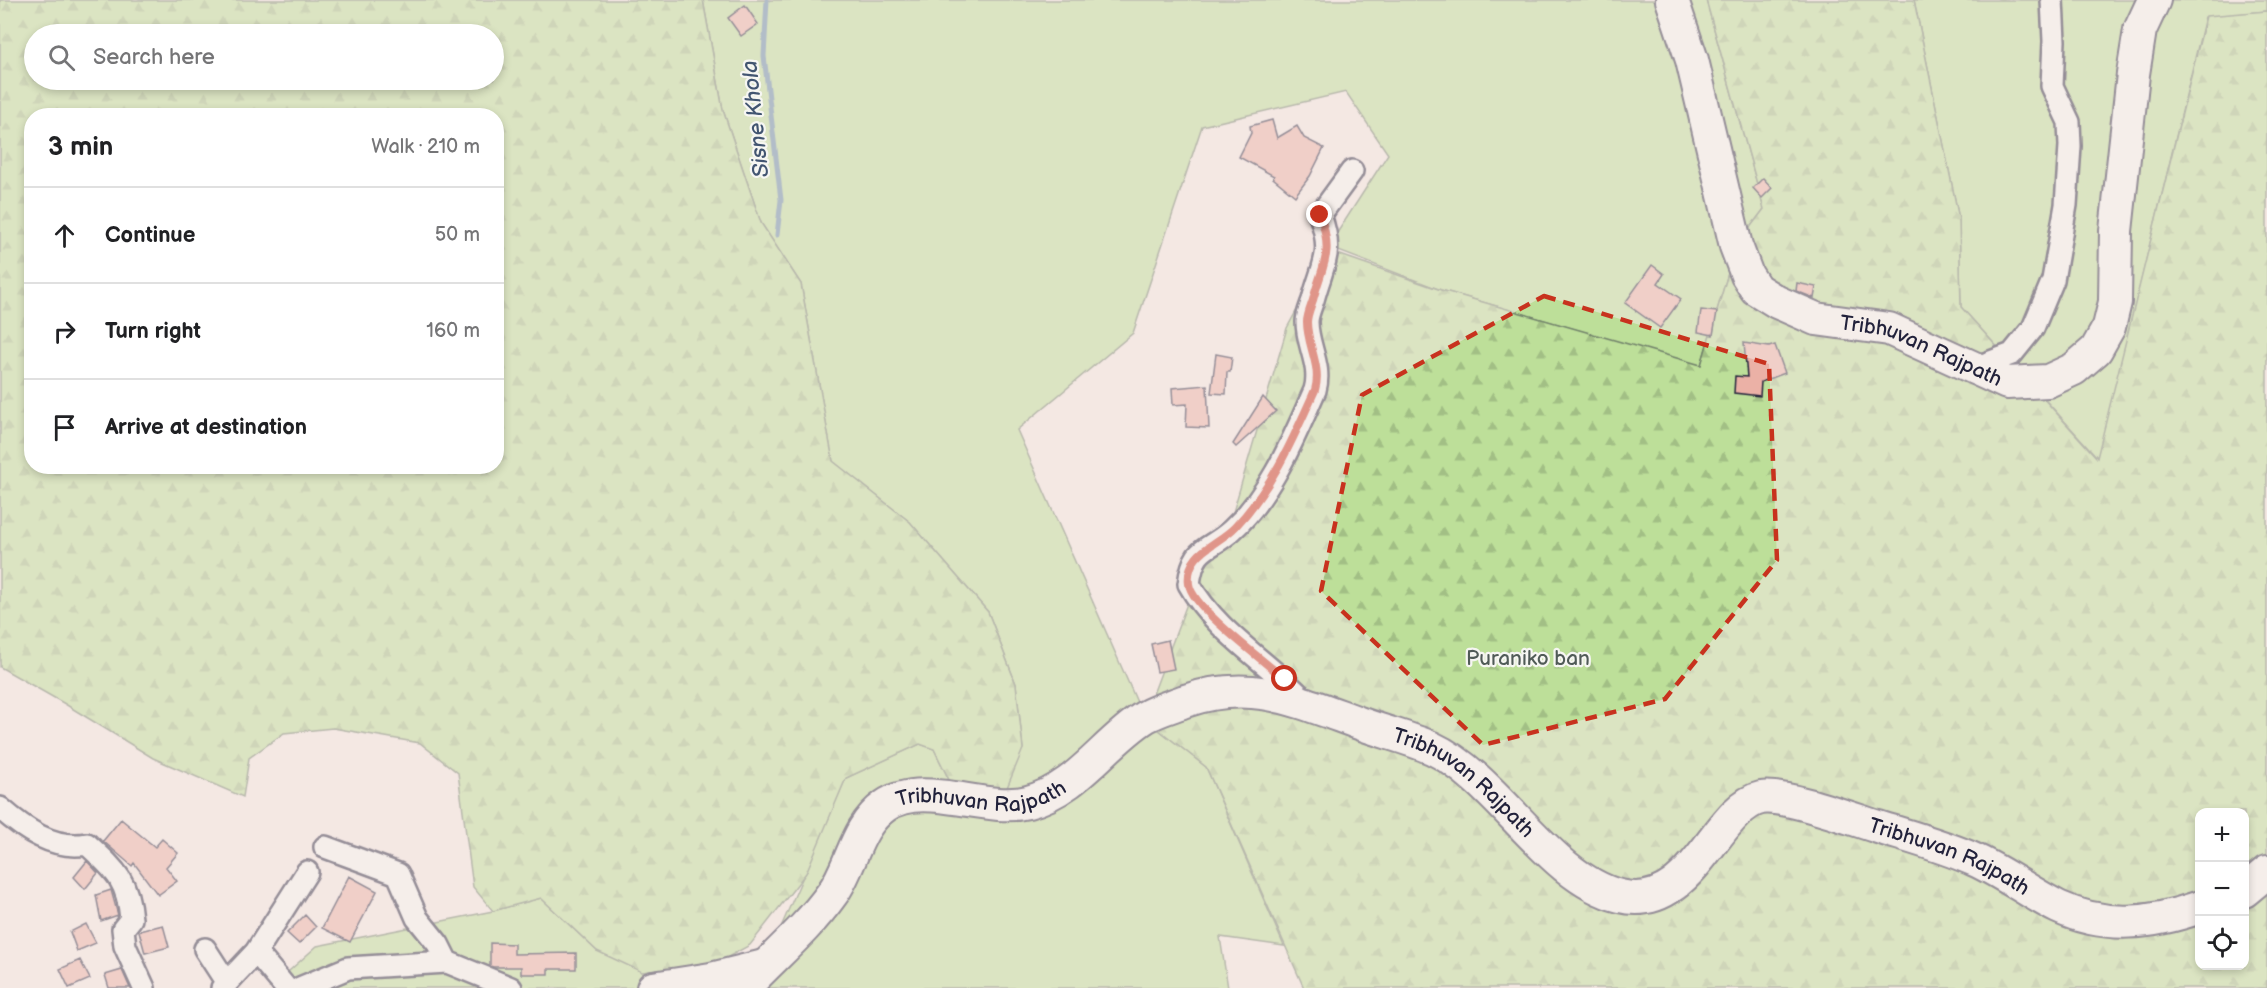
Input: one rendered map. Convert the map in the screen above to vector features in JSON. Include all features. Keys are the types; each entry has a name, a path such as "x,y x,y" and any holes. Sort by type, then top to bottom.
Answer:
{"highway":[{"name":"Tribhuvan Rajpath","path":"1672,0 1692,60 1736,246 1747,275 1756,289 1776,302 1816,319 1889,329 2007,383 2048,381 2074,369 2096,350 2109,327 2115,302 2116,231 2133,74 2140,30 2154,0"},
{"name":"Tribhuvan Rajpath","path":"754,977 808,923 835,891 867,824 885,805 908,797 939,797 1003,806 1025,803 1054,794 1144,718 1203,695 1234,690 1273,693 1433,749 1477,779 1509,814 1585,881 1616,895 1635,899 1657,893 1677,882 1706,853 1739,811 1759,798 1782,798 1886,829 1976,860 2061,908 2106,921 2132,924 2166,919 2195,908"},
{"path":"653,988 754,977"}],"street":[{"path":"1977,368 2012,354 2033,328 2053,280 2066,204 2070,146 2069,122 2052,86 2054,41 2052,0"},
{"path":"1308,704 1285,679 1208,613 1189,584 1191,564 1205,547 1231,531 1264,492 1281,465 1315,390 1318,379 1316,360 1307,322 1318,281 1327,260 1326,231 1320,215 1352,171"},
{"path":"0,808 28,832 72,847 87,844 111,866 129,894 131,920 123,929 124,946 144,988"},
{"path":"325,847 379,865 398,874 417,918 438,944 447,962"},
{"path":"205,949 225,985 256,952 308,872"},
{"path":"256,952 286,988"},
{"path":"300,988 348,968 447,962 511,988"}],"highlighted area":[{"path":"1544,296 1769,364 1777,560 1665,699 1483,745 1321,591 1362,395"}],"green space":[{"path":"0,0 703,0 723,110 761,223 801,284 833,461 910,522 988,612 1016,684 1023,749 1006,790 957,796 934,749 920,744 846,778 806,873 750,945 717,963 642,972 597,951 541,898 493,911 473,887 458,773 420,743 333,728 284,733 249,758 243,797 153,758 0,667"},
{"path":"703,0 1706,0 1764,209 1736,246 1701,366 1441,290 1328,247 1388,154 1346,92 1202,126 1133,333 1017,430 1144,718 1206,767 1284,946 1220,937 1228,988 270,988 317,946 493,911 541,898 597,951 764,966 846,778 920,744 934,749 957,796 1023,749 1016,684 988,612 910,522 833,462 801,284 761,223 723,110"},
{"name":"Puraniko ban","path":"1706,0 1914,0 1959,219 1961,307 2097,458 2206,16 2267,11 2267,988 1304,988 1206,767 1144,718 1188,601 1231,519 1287,328 1329,251 1441,290 1701,365 1736,246 1764,209"},
{"path":"1914,0 2267,0 2267,11 2205,17 2098,458 1961,307 1959,219"}],"building":[{"path":"745,5 758,24 741,36 728,18"},
{"path":"1272,120 1277,138 1297,126 1304,138 1324,148 1310,176 1295,196 1273,178 1274,176 1239,157 1251,133 1250,126"},
{"path":"1763,178 1772,188 1762,198 1753,188"},
{"path":"1652,265 1664,274 1658,283 1681,299 1660,328 1625,303"},
{"path":"1797,283 1816,287 1814,298 1796,291"},
{"path":"1701,310 1717,312 1713,335 1698,332"},
{"path":"1744,343 1769,347 1775,345 1785,373 1761,382 1760,396 1734,393 1735,376 1747,377"},
{"path":"1216,354 1232,357 1230,372 1227,372 1226,394 1211,393"},
{"path":"1207,385 1209,428 1186,427 1187,404 1173,405 1172,388"},
{"path":"1263,397 1276,411 1236,447 1233,444"},
{"path":"1168,640 1174,669 1157,672 1151,644"},
{"path":"121,819 155,847 162,839 178,853 166,867 177,881 158,895 134,863 132,866 103,841"},
{"path":"87,861 98,873 85,889 74,877"},
{"path":"349,876 377,891 350,942 322,928"},
{"path":"111,890 118,915 101,921 96,895"},
{"path":"305,915 316,927 299,944 287,933"},
{"path":"86,924 96,943 77,951 70,932"},
{"path":"163,925 169,947 145,953 139,931"},
{"path":"490,943 514,944 514,954 576,953 576,969 548,969 548,974 521,974 521,967 493,967 490,966"},
{"path":"80,960 90,979 69,988 60,969"},
{"path":"122,970 130,988 109,988 105,975"}],"waterway":[{"name":"Sisne Khola","path":"767,0 764,56 781,200 777,235"}],"route":[{"path":"1285,679 1208,613 1189,584 1191,564 1205,547 1231,531 1264,492 1281,465 1315,390 1318,379 1316,360 1307,322 1318,281 1327,260 1326,231 1320,215"}]}
